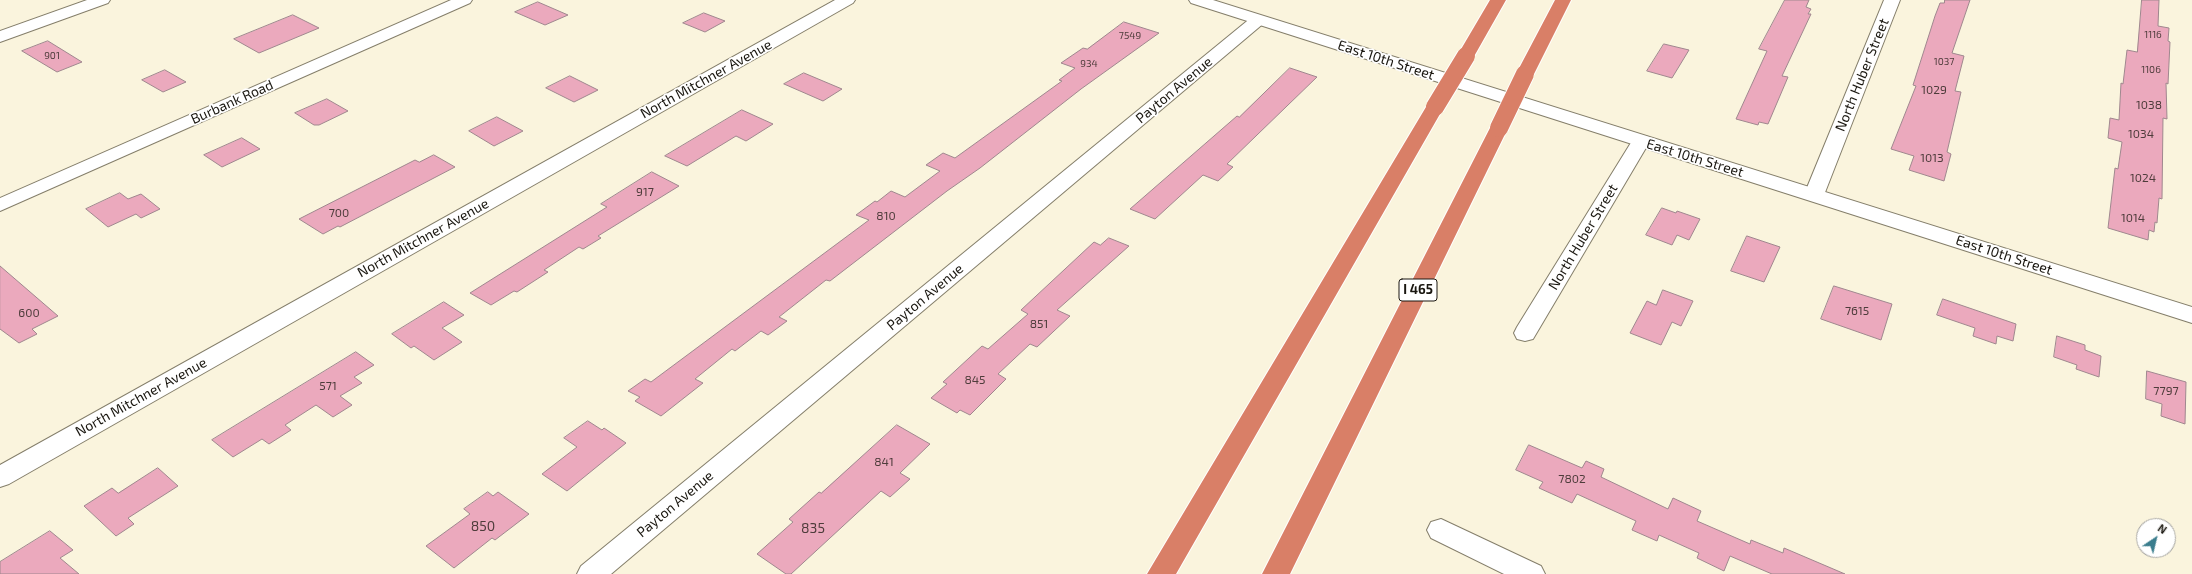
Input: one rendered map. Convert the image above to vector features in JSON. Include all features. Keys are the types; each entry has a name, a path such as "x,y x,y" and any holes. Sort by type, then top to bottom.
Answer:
{"highway":[{"path":"1161,574 1498,0"},
{"name":"I 465","path":"1276,574 1563,0"}],"street":[{"path":"0,37 102,0"},
{"name":"Burbank Road","path":"0,205 464,0"},
{"name":"North Mitchner Avenue","path":"0,477 847,0"},
{"name":"East 10th Street","path":"1197,0 2192,315"},
{"name":"North Huber Street","path":"1814,195 1892,0"},
{"name":"Payton Avenue","path":"591,574 1258,20"},
{"name":"North Huber Street","path":"1526,333 1641,141"},
{"path":"1441,530 1531,574"}],"building":[{"path":"1785,0 1809,0 1806,7 1811,9 1808,14 1811,14 1782,76 1788,77 1768,124 1759,122 1758,125 1736,119 1767,51 1759,49"},
{"path":"1945,0 1970,0 1952,53 1964,56 1955,91 1961,92 1947,152 1951,154 1944,181 1909,170 1914,156 1891,149 1916,86 1913,85 1935,16 1940,3 1944,3"},
{"path":"2142,0 2159,0 2158,26 2169,28 2168,41 2170,42 2168,84 2166,83 2167,119 2163,118 2162,199 2159,198 2157,223 2155,222 2154,232 2149,230 2148,240 2108,228 2115,168 2118,169 2122,142 2108,138 2110,118 2119,120 2121,83 2123,84 2127,50 2137,52"},
{"path":"538,2 568,15 545,25 515,12"},
{"path":"704,13 725,21 705,32 683,23"},
{"path":"293,15 319,28 259,53 234,39"},
{"path":"1124,22 1159,33 1081,89 980,168 947,191 830,281 826,280 779,317 787,321 768,335 761,331 735,351 732,349 695,379 703,383 661,416 635,401 640,397 628,391 645,379 651,382 869,220 856,215 875,201 877,202 891,191 905,197 940,171 926,165 943,153 955,158 1062,81 1059,80 1075,68 1061,63 1083,48 1087,49"},
{"path":"48,41 82,62 57,72 22,51"},
{"path":"1664,44 1689,50 1672,78 1647,71"},
{"path":"1290,68 1317,77 1227,164 1233,167 1218,181 1203,175 1155,219 1130,209 1237,116 1239,117"},
{"path":"165,70 186,82 163,92 142,80"},
{"path":"804,73 842,89 823,101 784,84"},
{"path":"570,76 598,90 574,102 546,88"},
{"path":"327,99 348,111 319,125 314,125 295,113"},
{"path":"742,110 773,124 746,141 736,136 687,166 665,156"},
{"path":"497,117 523,131 494,146 469,131"},
{"path":"242,138 260,149 222,167 204,155"},
{"path":"434,155 455,167 340,227 338,226 323,234 299,219 415,160 419,162"},
{"path":"652,172 679,186 598,236 601,238 583,249 579,247 544,270 548,272 517,292 514,291 491,305 470,293 607,207 601,204"},
{"path":"120,193 128,199 141,194 160,209 141,218 136,214 108,227 86,209"},
{"path":"1662,208 1676,213 1677,211 1700,219 1689,240 1677,235 1672,245 1646,235"},
{"path":"1747,236 1780,247 1764,282 1731,271"},
{"path":"1109,238 1129,246 1057,310 1070,316 1037,347 1030,344 998,374 1006,379 970,415 960,410 957,413 931,398 947,384 943,382 982,346 988,349 1028,314 1021,310 1094,242 1100,245"},
{"path":"0,266 58,316 32,329 37,334 19,343 0,329"},
{"path":"1834,286 1892,304 1881,340 1821,319"},
{"path":"1663,290 1693,301 1681,326 1672,322 1661,345 1630,333 1647,301 1656,305"},
{"path":"1943,299 2016,324 2013,341 1997,336 1996,344 1973,336 1975,328 1937,315"},
{"path":"444,302 464,315 442,328 462,342 434,360 414,346 411,348 392,334"},
{"path":"2057,336 2085,345 2085,350 2101,356 2099,377 2076,369 2077,365 2054,357"},
{"path":"356,352 374,365 354,377 362,383 340,396 352,405 333,417 316,405 285,425 291,430 269,444 262,439 233,457 212,440"},
{"path":"2147,371 2186,382 2185,424 2161,416 2162,404 2146,399"},
{"path":"588,421 602,430 604,428 626,443 567,491 542,474 577,447 564,438"},
{"path":"897,425 930,444 900,473 910,479 890,497 881,491 791,574 786,574 757,554 793,522 789,519 819,492 821,493"},
{"path":"1529,445 1582,468 1586,461 1604,469 1601,477 1668,509 1673,498 1701,511 1697,521 1750,544 1751,540 1783,553 1784,548 1845,574 1772,574 1730,556 1724,571 1697,558 1699,553 1659,535 1657,541 1632,530 1636,521 1577,494 1572,503 1539,488 1543,482 1516,470"},
{"path":"158,468 178,486 128,518 134,524 116,536 84,506 112,488 118,493"},
{"path":"488,492 493,496 498,492 529,514 495,540 492,538 454,568 426,546 470,514 464,509"},
{"path":"50,531 73,550 60,558 79,574 0,574 0,562"}]}
